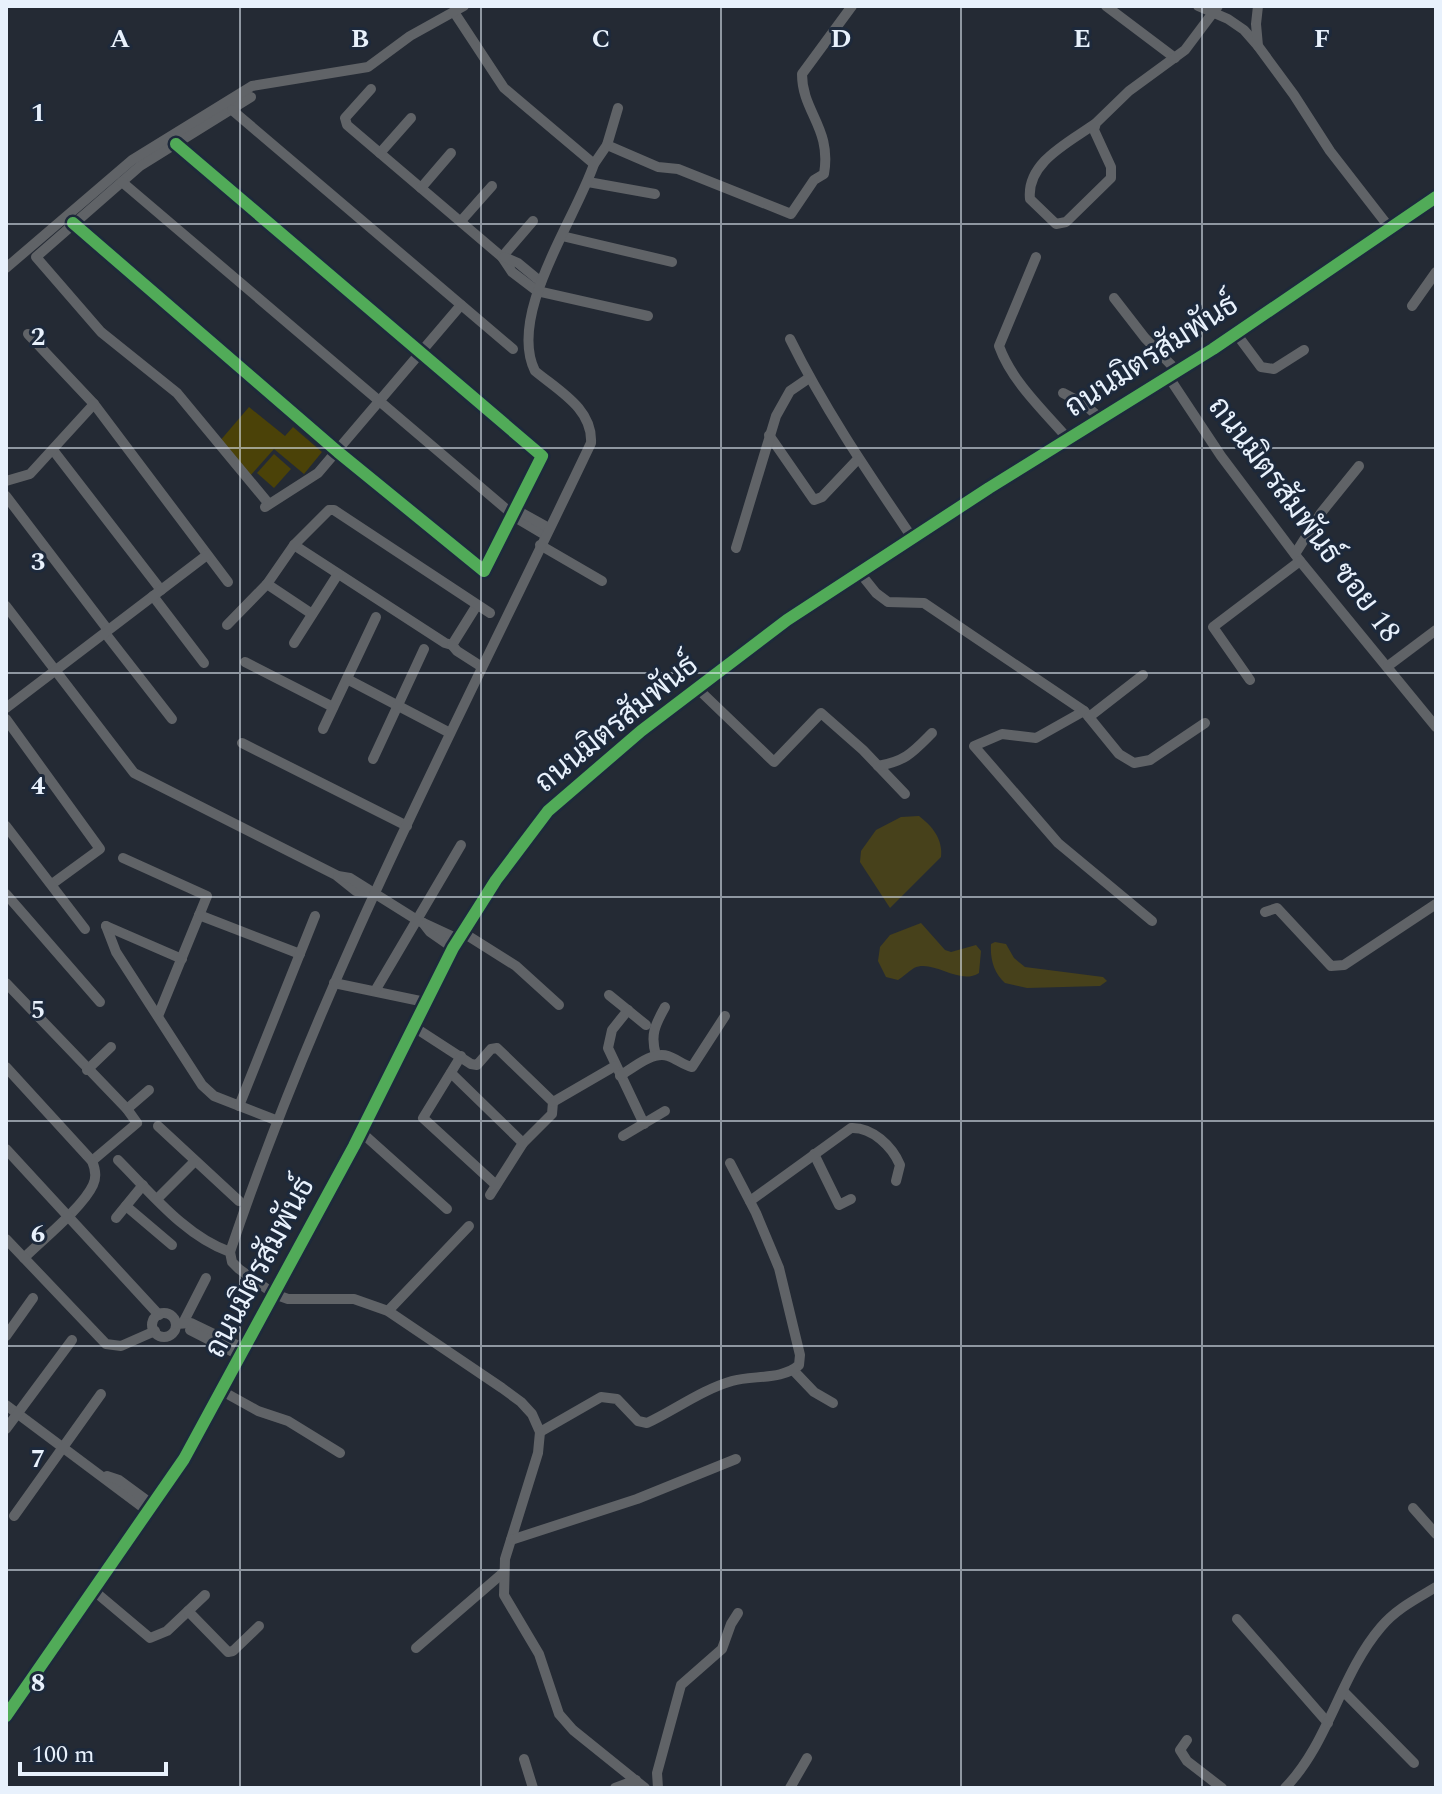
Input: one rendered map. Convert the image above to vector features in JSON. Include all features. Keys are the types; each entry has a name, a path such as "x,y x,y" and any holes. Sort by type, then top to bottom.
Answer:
{"street":[{"path":"607,145 658,167 688,173 791,214 814,180 824,174 827,155 822,132 802,86 802,74 852,6"},
{"path":"1106,6 1175,58"},
{"path":"1198,6 1216,10 1244,30 1258,46 1330,151 1389,227"},
{"path":"1258,6 1258,46"},
{"path":"6,268 132,160 252,86 368,67 410,36 459,9 504,88 594,164"},
{"path":"1096,123 1094,130 1111,167 1111,178 1066,222 1056,224 1030,199 1034,176 1040,164 1185,50 1216,10"},
{"path":"371,89 345,118 347,125 502,257 512,272 539,286 648,316"},
{"path":"251,97 140,166 36,257 101,332 177,393 266,506 318,473 461,305"},
{"path":"618,108 607,145 594,164 539,286 529,339 530,362 535,371 589,420 591,443 407,826 371,893 278,1121 230,1252 232,1262 239,1269 274,1294 288,1299 354,1299 388,1311 521,1402 532,1414 540,1432 538,1453 511,1540 504,1572 504,1595 539,1654 559,1714 573,1730 645,1788"},
{"path":"232,110 513,349"},
{"path":"380,153 411,118"},
{"path":"73,223 338,452 484,571 542,456 176,144"},
{"path":"421,188 451,153"},
{"path":"122,182 518,519 602,581"},
{"path":"588,182 655,194"},
{"path":"461,221 492,186"},
{"name":"ถนนมิตรสัมพันธ์","path":"6,1716 184,1459 361,1132 458,940 510,860 548,811 641,731 787,620 1172,374 1436,197"},
{"path":"502,257 533,221"},
{"path":"562,236 672,262"},
{"path":"1036,257 999,346 1021,384 1069,440"},
{"path":"1412,306 1436,272"},
{"name":"ถนนมิตรสัมพันธ์ ซอย 18","path":"1114,298 1172,374 1221,456 1297,557 1436,727"},
{"path":"1235,332 1261,367 1274,369 1304,350"},
{"path":"28,334 94,404 228,582"},
{"path":"790,339 809,378 858,459 913,539"},
{"path":"736,548 776,416 788,395 809,378"},
{"path":"1063,393 1084,404 1101,419"},
{"path":"6,481 30,474 94,404"},
{"path":"769,435 814,500 822,497 858,459"},
{"path":"53,450 204,663"},
{"path":"1250,680 1213,627 1297,557 1321,513 1359,466"},
{"path":"6,496 172,719"},
{"path":"227,625 267,584 294,545 323,515 334,510 490,613"},
{"path":"294,545 483,664"},
{"path":"6,708 207,555"},
{"path":"860,573 888,602 924,603 1087,714 1119,754 1134,763 1150,760 1205,723"},
{"path":"294,643 338,574"},
{"path":"267,584 312,614"},
{"path":"452,645 477,605"},
{"path":"6,606 134,773 336,875 350,878 420,922 430,932 458,940 516,966 559,1005"},
{"path":"323,729 376,617"},
{"path":"1388,666 1436,630"},
{"path":"373,759 424,649"},
{"path":"245,662 333,707"},
{"path":"1143,675 1087,714 1036,738 1002,734 974,746 1058,843 1152,921"},
{"path":"347,679 418,714 429,716 452,730"},
{"path":"698,689 774,762 821,713 905,794"},
{"path":"6,719 100,849 52,884"},
{"path":"878,766 898,763 907,758 932,733"},
{"path":"242,743 407,826"},
{"path":"6,826 85,929"},
{"path":"375,991 420,922 461,845"},
{"path":"123,858 207,896 158,1016"},
{"path":"8,901 100,1002"},
{"path":"1265,912 1277,908 1331,966 1344,965 1436,904"},
{"path":"199,915 300,954"},
{"path":"239,1106 315,916"},
{"path":"182,959 106,926 116,952 202,1085 214,1096 278,1121"},
{"path":"6,983 137,1123 92,1161"},
{"path":"334,983 425,1002"},
{"path":"609,995 646,1025"},
{"path":"656,1055 652,1029 665,1007"},
{"path":"628,1010 608,1038 608,1048 644,1124"},
{"path":"553,1102 656,1055 669,1056 692,1067 725,1016"},
{"path":"414,1027 477,1065 491,1049 497,1048 553,1102"},
{"path":"87,1070 111,1047"},
{"path":"461,1056 423,1118 493,1190 523,1143 552,1114 553,1102"},
{"path":"6,1067 92,1161 95,1175 92,1187 24,1258"},
{"path":"451,1073 523,1143"},
{"path":"127,1109 149,1090"},
{"path":"623,1136 665,1111"},
{"path":"158,1126 239,1201"},
{"path":"750,1201 851,1128 867,1130 898,1159 900,1171 896,1181"},
{"path":"361,1132 447,1209"},
{"path":"6,1149 159,1315 170,1315 188,1329 243,1352"},
{"path":"814,1154 839,1205 851,1199"},
{"path":"118,1160 184,1225 216,1247 230,1252"},
{"path":"157,1199 194,1162"},
{"path":"540,1432 601,1397 617,1399 638,1421 647,1423 733,1380 793,1370 799,1365 800,1355 779,1268 730,1163"},
{"path":"116,1218 143,1185"},
{"path":"126,1206 172,1245"},
{"path":"388,1311 469,1226"},
{"path":"6,1239 106,1344 121,1346 155,1331"},
{"path":"159,1315 153,1324 155,1331 161,1336 168,1336 180,1324 206,1278"},
{"path":"6,1336 33,1298"},
{"path":"6,1429 72,1340"},
{"path":"793,1370 814,1392 833,1403"},
{"path":"222,1391 258,1411 288,1421 340,1453"},
{"path":"14,1516 101,1394"},
{"path":"6,1405 113,1486 151,1508"},
{"path":"511,1540 637,1499 736,1459"},
{"path":"1413,1508 1436,1534"},
{"path":"416,1648 504,1572"},
{"path":"1285,1788 1328,1723 1356,1666 1380,1628 1403,1606 1436,1587"},
{"path":"93,1590 150,1638 167,1631 205,1595"},
{"path":"188,1611 228,1652 233,1651 259,1626"},
{"path":"658,1788 657,1773 681,1685 722,1649 738,1613"},
{"path":"1237,1619 1328,1723"},
{"path":"1343,1691 1414,1763"},
{"path":"1187,1740 1180,1750 1187,1761 1222,1788"},
{"path":"790,1788 807,1758"},
{"path":"524,1759 533,1788"},
{"path":"615,1788 636,1780"}],"shaded area":[{"path":"249,407 285,436 293,427 322,452 304,474 274,449 250,476 219,442"},
{"path":"274,454 291,469 274,488 257,473"},
{"path":"919,816 936,834 941,857 890,908 860,862 861,851 876,830 901,817"},
{"path":"921,923 945,950 951,952 976,945 981,951 979,973 963,976 922,966 898,980 886,977 878,961 880,947 890,935"},
{"path":"991,944 1006,944 1014,958 1025,967 1103,977 1107,981 1100,986 1027,988 1005,983 992,960"}],"cycle path":[{"path":"73,223 338,452 484,571 542,456 176,144"},
{"path":"6,1716 184,1459 354,1146 453,948 496,880 548,811 641,731 787,620 989,488 1213,349 1436,197"}]}
